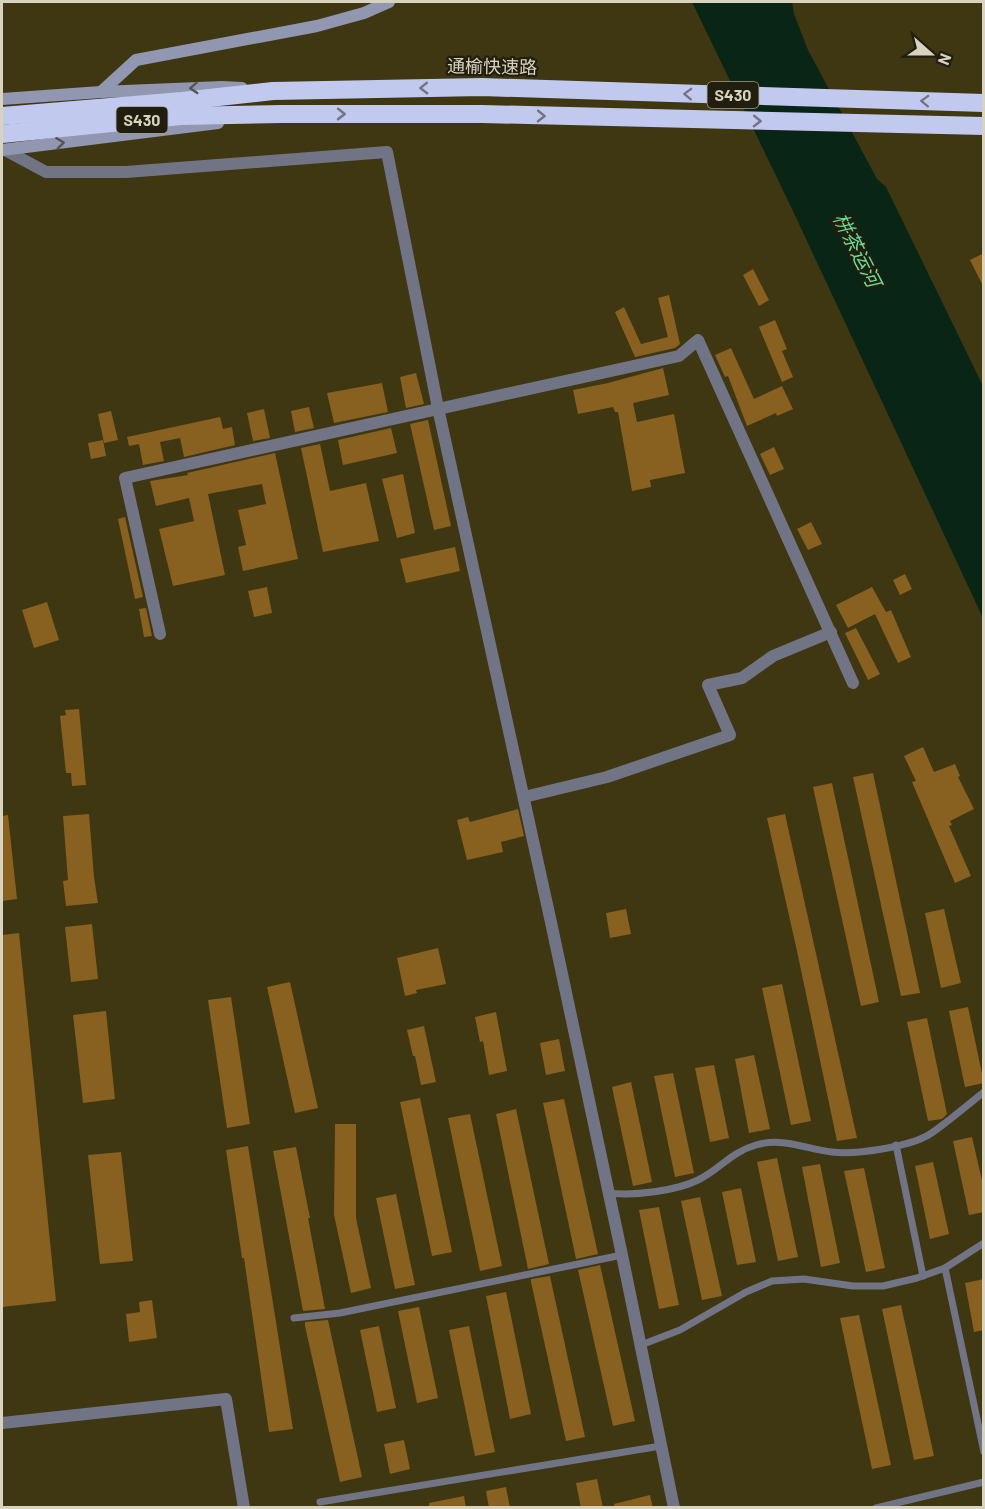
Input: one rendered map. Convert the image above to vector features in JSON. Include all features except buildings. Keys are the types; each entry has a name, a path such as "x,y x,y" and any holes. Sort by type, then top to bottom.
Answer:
{"highway":[{"name":"通榆快速路","path":"2,116 273,91 482,87 984,104"},
{"name":"S430","path":"3,144 181,116 282,114 482,114 984,126"}],"street":[{"path":"100,92 136,60 317,26 364,13 389,2"},
{"path":"2,99 222,87 273,91"},
{"path":"3,144 46,172 126,172 387,152 438,408 609,1193 674,1508"},
{"path":"160,634 125,478 703,350 853,683"},
{"path":"524,797 607,777 730,735 708,685 742,678 774,656 831,632"},
{"path":"2,1423 226,1399 244,1508"}],"lane":[{"path":"609,1193 626,1195 674,1187 699,1180 728,1157 754,1145 776,1141 832,1152 857,1153 910,1143 928,1135 984,1092"},
{"path":"896,1145 923,1276"},
{"path":"641,1345 680,1330 746,1292 772,1281 804,1280 853,1286 883,1286 945,1268 984,1243"},
{"path":"294,1318 340,1313 622,1255"},
{"path":"945,1268 984,1452"},
{"path":"320,1502 661,1446"},
{"path":"876,1508 984,1482"}],"water":[{"name":"栟茶运河","path":"692,2 792,2 794,14 808,50 877,179 886,187 983,386 983,618 793,211"}]}
